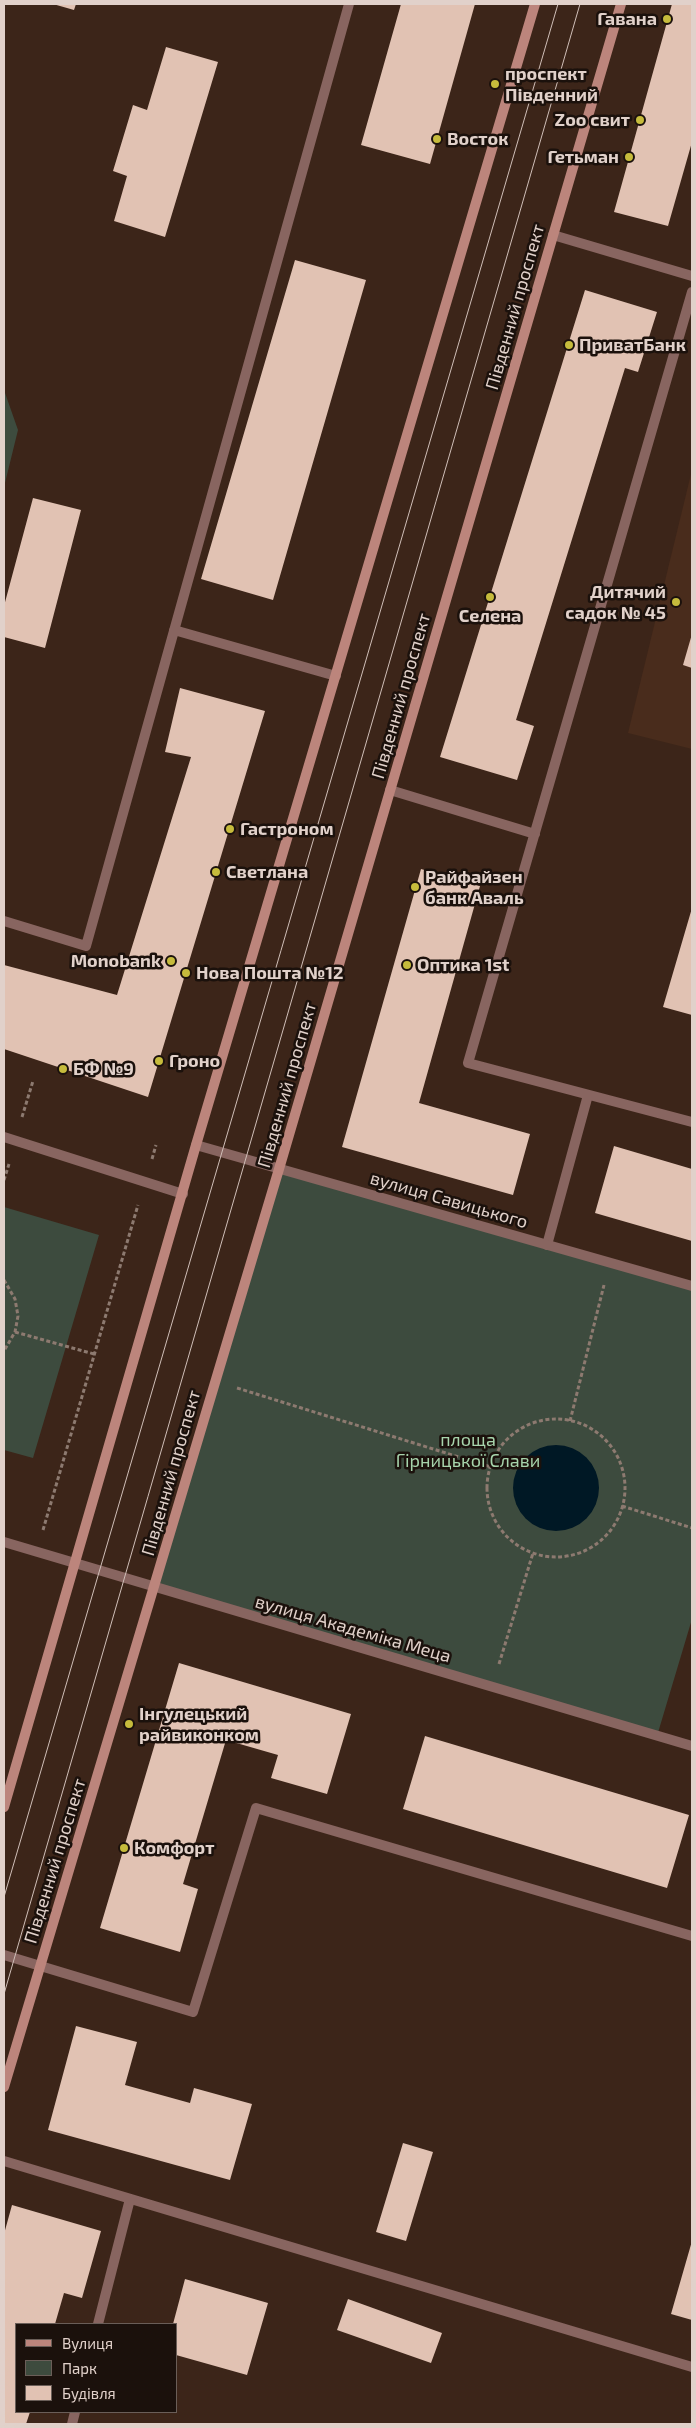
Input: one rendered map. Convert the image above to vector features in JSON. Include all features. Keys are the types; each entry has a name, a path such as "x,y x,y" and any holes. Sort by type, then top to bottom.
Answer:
{"main road":[{"path":"4,1807 196,1145 535,4"},
{"name":"Південний проспект","path":"4,2087 6,2068 40,1967 279,1169 621,4"}],"street":[{"path":"4,921 86,946 349,4"},
{"path":"553,235 692,276"},
{"path":"692,292 468,1063 692,1122"},
{"path":"174,630 336,676"},
{"path":"390,790 535,834"},
{"path":"547,1245 588,1095"},
{"path":"4,1137 182,1194"},
{"name":"вулиця Савицького","path":"196,1145 692,1286"},
{"name":"вулиця Академіка Меца","path":"4,1542 692,1746"},
{"path":"4,1955 193,2012 256,1808 692,1936"},
{"path":"4,2161 692,2368"},
{"path":"98,2323 130,2199"}],"path":[{"path":"36,1552 156,1144"},
{"path":"570,1420 610,1262"},
{"path":"4,1280 15,1298 18,1316 15,1332 4,1351"},
{"path":"15,1332 94,1354"},
{"path":"215,1381 491,1467"},
{"path":"545,1420 570,1420 582,1424 598,1434 614,1452 624,1475 622,1506 618,1518 608,1533 588,1548 570,1555 558,1556 534,1553 512,1540 499,1526 493,1515 487,1491 491,1467 499,1450 516,1432 545,1420"},
{"path":"622,1506 692,1528"},
{"path":"492,1686 534,1553"}],"shaded area":[{"name":"Дитячий садок № 45","path":"692,470 692,749 628,733"}],"green space":[{"path":"4,390 18,430 4,487"},
{"name":"площа Гірницької Слави","path":"279,1169 692,1286 692,1619 657,1736 154,1587"},
{"path":"4,1207 99,1235 33,1458 4,1450"}],"water":[{"path":"556,1445 573,1448 592,1464 596,1471 599,1488 596,1505 580,1524 573,1528 556,1531 539,1528 520,1512 516,1505 513,1488 516,1471 532,1452 539,1448"}],"building":[{"path":"53,4 76,4 74,10"},
{"path":"401,4 475,4 430,164 361,145"},
{"path":"672,4 692,4 692,142 668,226 614,212"},
{"path":"166,47 218,62 165,237 114,221 127,176 113,171 133,105 147,110"},
{"path":"295,260 366,280 273,600 201,579"},
{"path":"585,290 657,312 638,372 625,368 516,720 534,726 517,780 440,757"},
{"path":"33,498 81,510 45,648 4,637 4,606"},
{"path":"692,634 692,668 683,665"},
{"path":"180,688 265,711 148,1097 4,1049 4,965 117,995 191,757 165,752"},
{"path":"421,869 480,886 419,1103 530,1134 513,1195 342,1147"},
{"path":"692,908 692,1015 663,1007"},
{"path":"614,1146 692,1169 692,1241 595,1213"},
{"path":"179,1663 351,1714 327,1794 271,1778 278,1755 226,1740 183,1884 198,1889 180,1952 100,1928"},
{"path":"425,1736 689,1815 667,1888 403,1809"},
{"path":"76,2026 137,2042 125,2085 190,2103 194,2088 252,2104 230,2180 48,2130"},
{"path":"403,2143 433,2152 406,2241 376,2232"},
{"path":"12,2205 101,2231 82,2298 64,2293 55,2323 15,2323 15,2413 30,2413 26,2424 4,2424 4,2234"},
{"path":"692,2241 692,2320 671,2314"},
{"path":"185,2279 268,2303 247,2375 178,2356 178,2323 173,2323"},
{"path":"348,2299 442,2333 431,2363 337,2330"}],"tram line":[{"path":"4,1897 558,4"},
{"path":"4,1994 580,4"}],"place":[{"name":"Гавана","path":"667,19"},
{"name":"проспект Південний","path":"495,84"},
{"name":"Zoo свит","path":"640,120"},
{"name":"Восток","path":"437,139"},
{"name":"Гетьман","path":"629,157"},
{"name":"ПриватБанк","path":"569,345"},
{"name":"Селена","path":"490,597"},
{"name":"Дитячий садок № 45","path":"676,602"},
{"name":"Гастроном","path":"230,829"},
{"name":"Светлана","path":"216,872"},
{"name":"Райфайзен банк Аваль","path":"415,887"},
{"name":"Monobank","path":"171,961"},
{"name":"Оптика 1st","path":"407,965"},
{"name":"Нова Пошта №12","path":"186,973"},
{"name":"Гроно","path":"159,1061"},
{"name":"БФ №9","path":"63,1069"},
{"name":"Інгулецький райвиконком","path":"129,1724"},
{"name":"Комфорт","path":"124,1848"}]}
